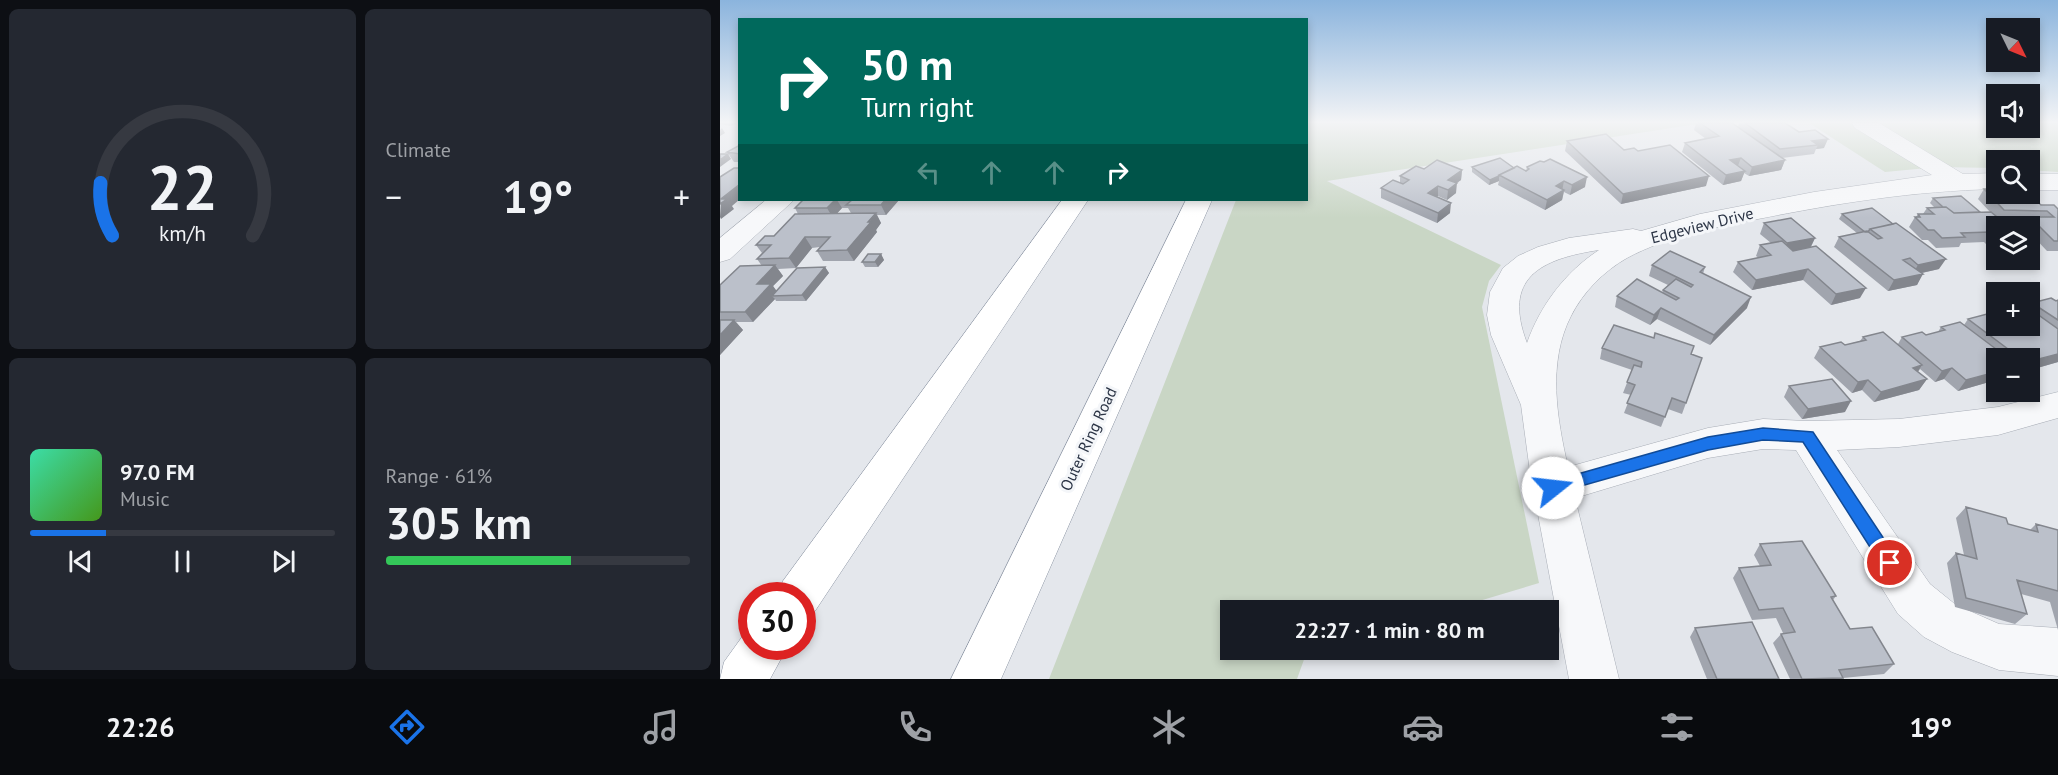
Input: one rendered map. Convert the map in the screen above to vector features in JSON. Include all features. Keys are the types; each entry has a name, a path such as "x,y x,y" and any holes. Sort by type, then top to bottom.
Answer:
{"highway":[{"path":"809,582 1074,201"},
{"name":"Outer Ring Road","path":"976,679 1199,201"},
{"path":"741,679 754,660"}],"street":[{"path":"1919,155 1956,180"},
{"name":"Edgeview Drive","path":"1594,679 1553,488 1541,413 1540,362 1547,332 1562,304 1586,275 1613,253 1655,234 1797,203 1956,180 1986,181"},
{"path":"2040,182 2058,182"},
{"path":"720,253 780,201"},
{"path":"1541,413 1503,316 1503,296 1511,280 1524,264 1545,252 1655,234"},
{"path":"1553,488 1708,443 1763,434 1807,436 1899,433 1998,421 2058,405"},
{"path":"1807,436 1914,599 1940,621 1969,636 1999,646 2058,652"}],"green space":[{"path":"1308,155 1498,155 1327,181 1501,265 1489,281 1482,307 1539,583 1482,600 1220,600 1220,660 1304,660 1297,679 1049,679 1236,201 1308,201"},
{"path":"1858,155 1986,155 1986,168 1938,167 1885,172"},
{"path":"2040,155 2058,155 2058,172 2040,171"}],"building":[{"path":"1581,155 1682,155 1709,176 1623,194"},
{"path":"1700,155 1777,155 1785,160 1752,167 1741,158 1730,160 1745,171 1726,175"},
{"path":"1500,158 1514,168 1490,180 1472,167"},
{"path":"1550,159 1587,177 1572,185 1564,181 1556,186 1564,190 1547,200 1499,175 1517,166 1526,171 1529,169 1527,167"},
{"path":"1437,160 1462,170 1448,180 1457,183 1448,190 1438,186 1428,193 1451,203 1438,213 1381,188 1393,180 1403,184 1409,180 1400,176 1416,166 1424,169"},
{"path":"738,168 738,186 721,199 727,199 720,204 720,177"},
{"path":"1961,196 1980,212 1954,213 1933,198"},
{"path":"802,201 834,201 827,208 795,208"},
{"path":"851,201 884,201 881,205 846,205"},
{"path":"1998,204 2054,205 2058,209 2058,241 2054,241 2040,227 2040,217 2054,217 2047,211 2004,210"},
{"path":"1946,207 1954,213 1991,212 1996,216 1986,216 1986,232 1961,233 1965,237 1942,238 1934,230 1928,230 1915,217 1920,217 1918,214 1934,214 1927,208"},
{"path":"1872,208 1893,224 1865,232 1842,214"},
{"path":"876,213 847,250 817,251 830,237 805,237 789,258 757,259 771,245 756,245 765,236 774,236 795,214"},
{"path":"1791,218 1815,238 1787,243 1764,223"},
{"path":"1896,223 1946,259 1918,265 1910,258 1903,260 1923,274 1894,280 1839,237 1867,231 1878,239 1882,238 1870,229"},
{"path":"1782,241 1793,251 1816,246 1866,288 1836,294 1808,269 1756,280 1738,262 1771,255 1760,245"},
{"path":"1670,251 1705,267 1700,272 1751,297 1714,335 1661,308 1654,315 1617,296 1637,279 1676,300 1679,298 1663,290 1676,279 1691,287 1693,285 1652,265"},
{"path":"868,254 881,254 875,262 862,262"},
{"path":"775,265 757,284 771,284 745,312 720,312 720,285 740,266"},
{"path":"825,267 802,295 772,296 797,268"},
{"path":"2051,298 2058,300 2058,320 2040,308 2040,301"},
{"path":"1986,314 1986,332 1968,319"},
{"path":"2040,316 2058,329 2058,354 2040,359 2040,348 2007,348 1991,336 2040,336"},
{"path":"720,320 734,320 720,335"},
{"path":"1960,322 1995,348 1986,348 1986,375 1966,380 1952,368 1942,371 1902,337 1922,332 1926,335 1945,330 1941,327"},
{"path":"1614,325 1654,338 1655,333 1694,346 1691,354 1702,358 1686,403 1672,398 1665,417 1627,403 1635,385 1627,382 1634,365 1641,367 1642,362 1602,348"},
{"path":"1883,332 1922,365 1913,368 1927,379 1881,392 1868,380 1858,382 1820,347 1866,340 1863,337"},
{"path":"1832,379 1851,401 1808,409 1789,386"},
{"path":"1966,507 2006,518 2008,524 2038,532 2036,524 2058,530 2058,591 2017,580 2027,614 1966,598 1956,553 1977,559"},
{"path":"1802,541 1836,596 1831,597 1850,629 1872,627 1894,664 1839,670 1843,678 1802,679 1781,634 1795,632 1783,608 1759,610 1739,568 1771,565 1760,544"},
{"path":"1752,622 1779,679 1717,679 1695,628"}],"route":[{"path":"1553,488 1708,443 1763,434 1807,436 1890,563"}]}
